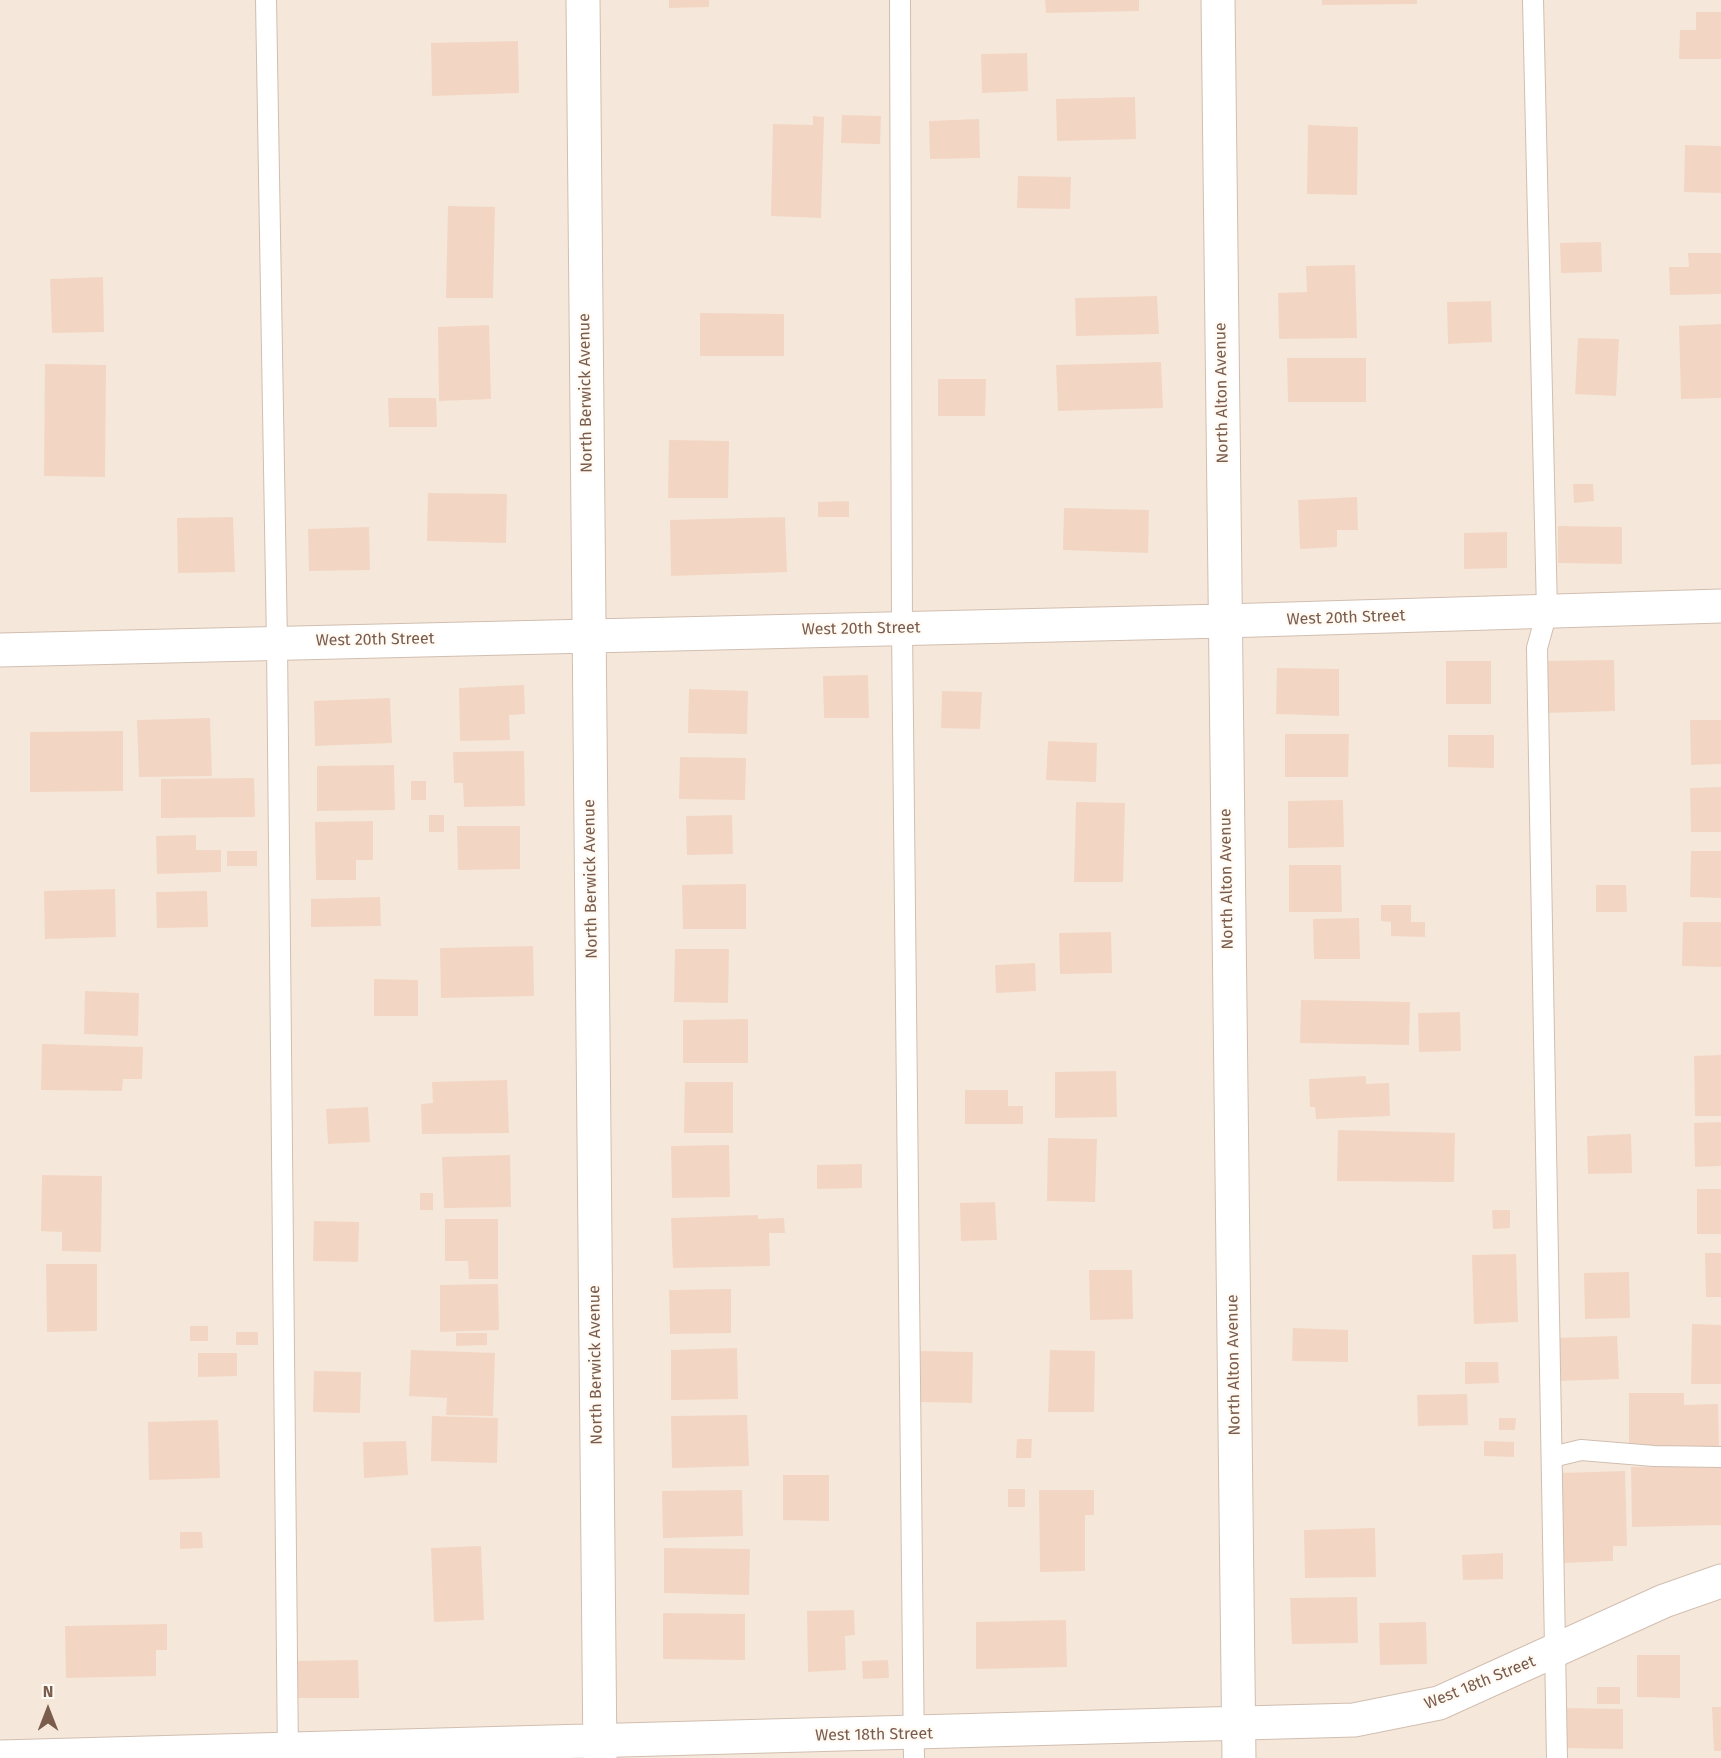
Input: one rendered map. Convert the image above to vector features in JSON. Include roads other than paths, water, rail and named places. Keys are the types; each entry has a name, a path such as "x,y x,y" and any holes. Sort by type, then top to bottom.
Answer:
{"street":[{"name":"North Berwick Avenue","path":"583,0 600,1750"},
{"name":"North Alton Avenue","path":"1218,0 1239,1758"},
{"name":"West 20th Street","path":"0,650 1224,621 1721,606"},
{"name":"West 18th Street","path":"0,1757 914,1746 1354,1720 1439,1703 1664,1601 1721,1581"}],"lane":[{"path":"266,0 277,643 288,1754"},
{"path":"900,0 902,628 914,1746"},
{"path":"1533,0 1547,612 1537,648 1557,1758"},
{"path":"1552,1457 1581,1450 1654,1456 1721,1458"}]}
